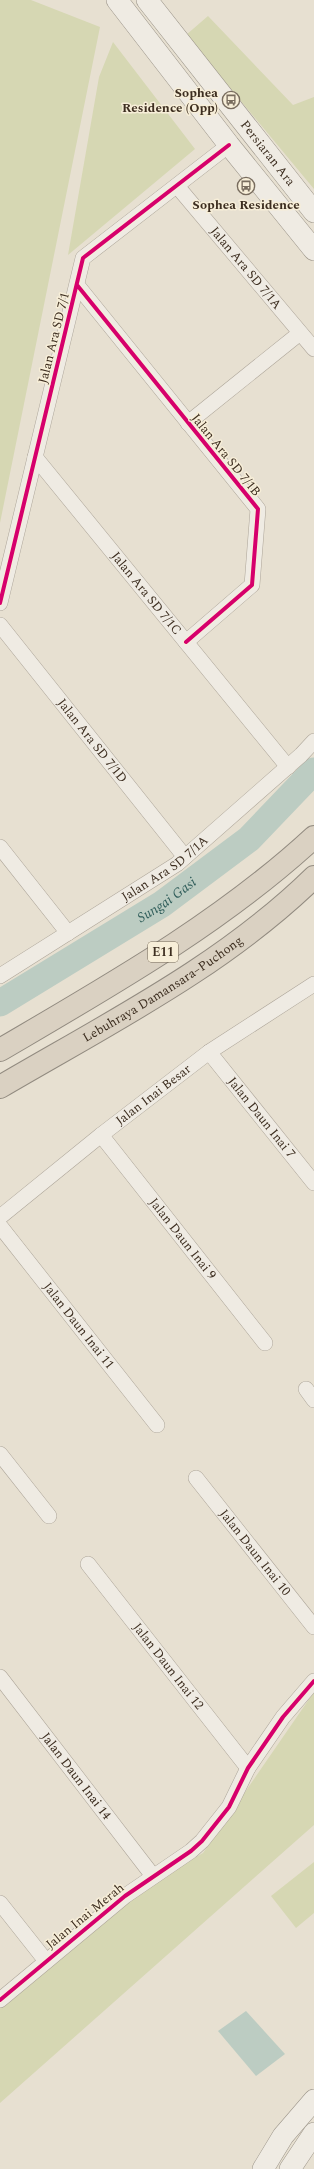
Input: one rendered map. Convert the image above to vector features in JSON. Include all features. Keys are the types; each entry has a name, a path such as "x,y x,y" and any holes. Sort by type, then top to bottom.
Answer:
{"highway":[{"name":"E11","path":"0,1050 164,952 249,891 314,836"},
{"name":"Lebuhraya Damansara–Puchong","path":"0,1087 197,972 246,938 289,902 314,877"}],"main road":[{"name":"Persiaran Ara","path":"117,0 229,145 314,250"},
{"name":"Persiaran Ara","path":"151,2 314,212"},
{"path":"263,2169 283,2136 314,2100"},
{"path":"290,2169 314,2133"}],"street":[{"name":"Jalan Ara SD 7/1","path":"0,603 83,258 229,145"},
{"name":"Jalan Ara SD 7/1A","path":"177,186 314,349"},
{"name":"Jalan Ara SD 7/1B","path":"77,285 258,509 252,585 186,642"},
{"path":"188,423 300,333"},
{"name":"Jalan Ara SD 7/1C","path":"35,457 288,767"},
{"name":"Jalan Ara SD 7/1D","path":"0,624 185,857"},
{"name":"Jalan Ara SD 7/1A","path":"0,976 177,864 288,767 314,741"},
{"path":"0,847 68,933"},
{"name":"Jalan Inai Besar","path":"0,1217 101,1135 208,1052 314,984"},
{"name":"Jalan Daun Inai 7","path":"208,1052 314,1183"},
{"name":"Jalan Daun Inai 9","path":"101,1135 265,1343"},
{"name":"Jalan Daun Inai 11","path":"0,1226 157,1425"},
{"path":"0,1454 49,1516"},
{"name":"Jalan Daun Inai 10","path":"196,1478 314,1627"},
{"name":"Jalan Daun Inai 12","path":"88,1564 248,1768"},
{"name":"Jalan Daun Inai 14","path":"0,1677 153,1876"},
{"name":"Jalan Inai Merah","path":"0,2000 125,1896 185,1856 202,1841 229,1807 248,1768 283,1717 314,1681"},
{"path":"0,1903 46,1961"}],"green space":[{"path":"0,0 31,0 100,27 0,523"},
{"path":"208,16 293,105 314,97 314,189 186,35"},
{"path":"113,42 195,149 68,255 99,77"},
{"path":"314,1692 314,1825 0,2103 0,2007 146,1886 203,1853"},
{"path":"314,1862 314,1913 296,1928 271,1896"}],"shaded area":[{"path":"246,2011 285,2054 256,2076 218,2031"}],"waterway":[{"name":"Sungai Gasi","path":"0,1003 162,904 249,839 314,771"}],"cycle path":[{"path":"0,603 83,258 229,145"},
{"path":"77,285 258,509 252,585 186,642"},
{"path":"0,2000 125,1896 191,1851 202,1841 229,1807 248,1768 283,1717 314,1681"}],"place":[{"name":"Sophea Residence (Opp)","path":"231,100"},
{"name":"Sophea Residence","path":"246,186"}]}
